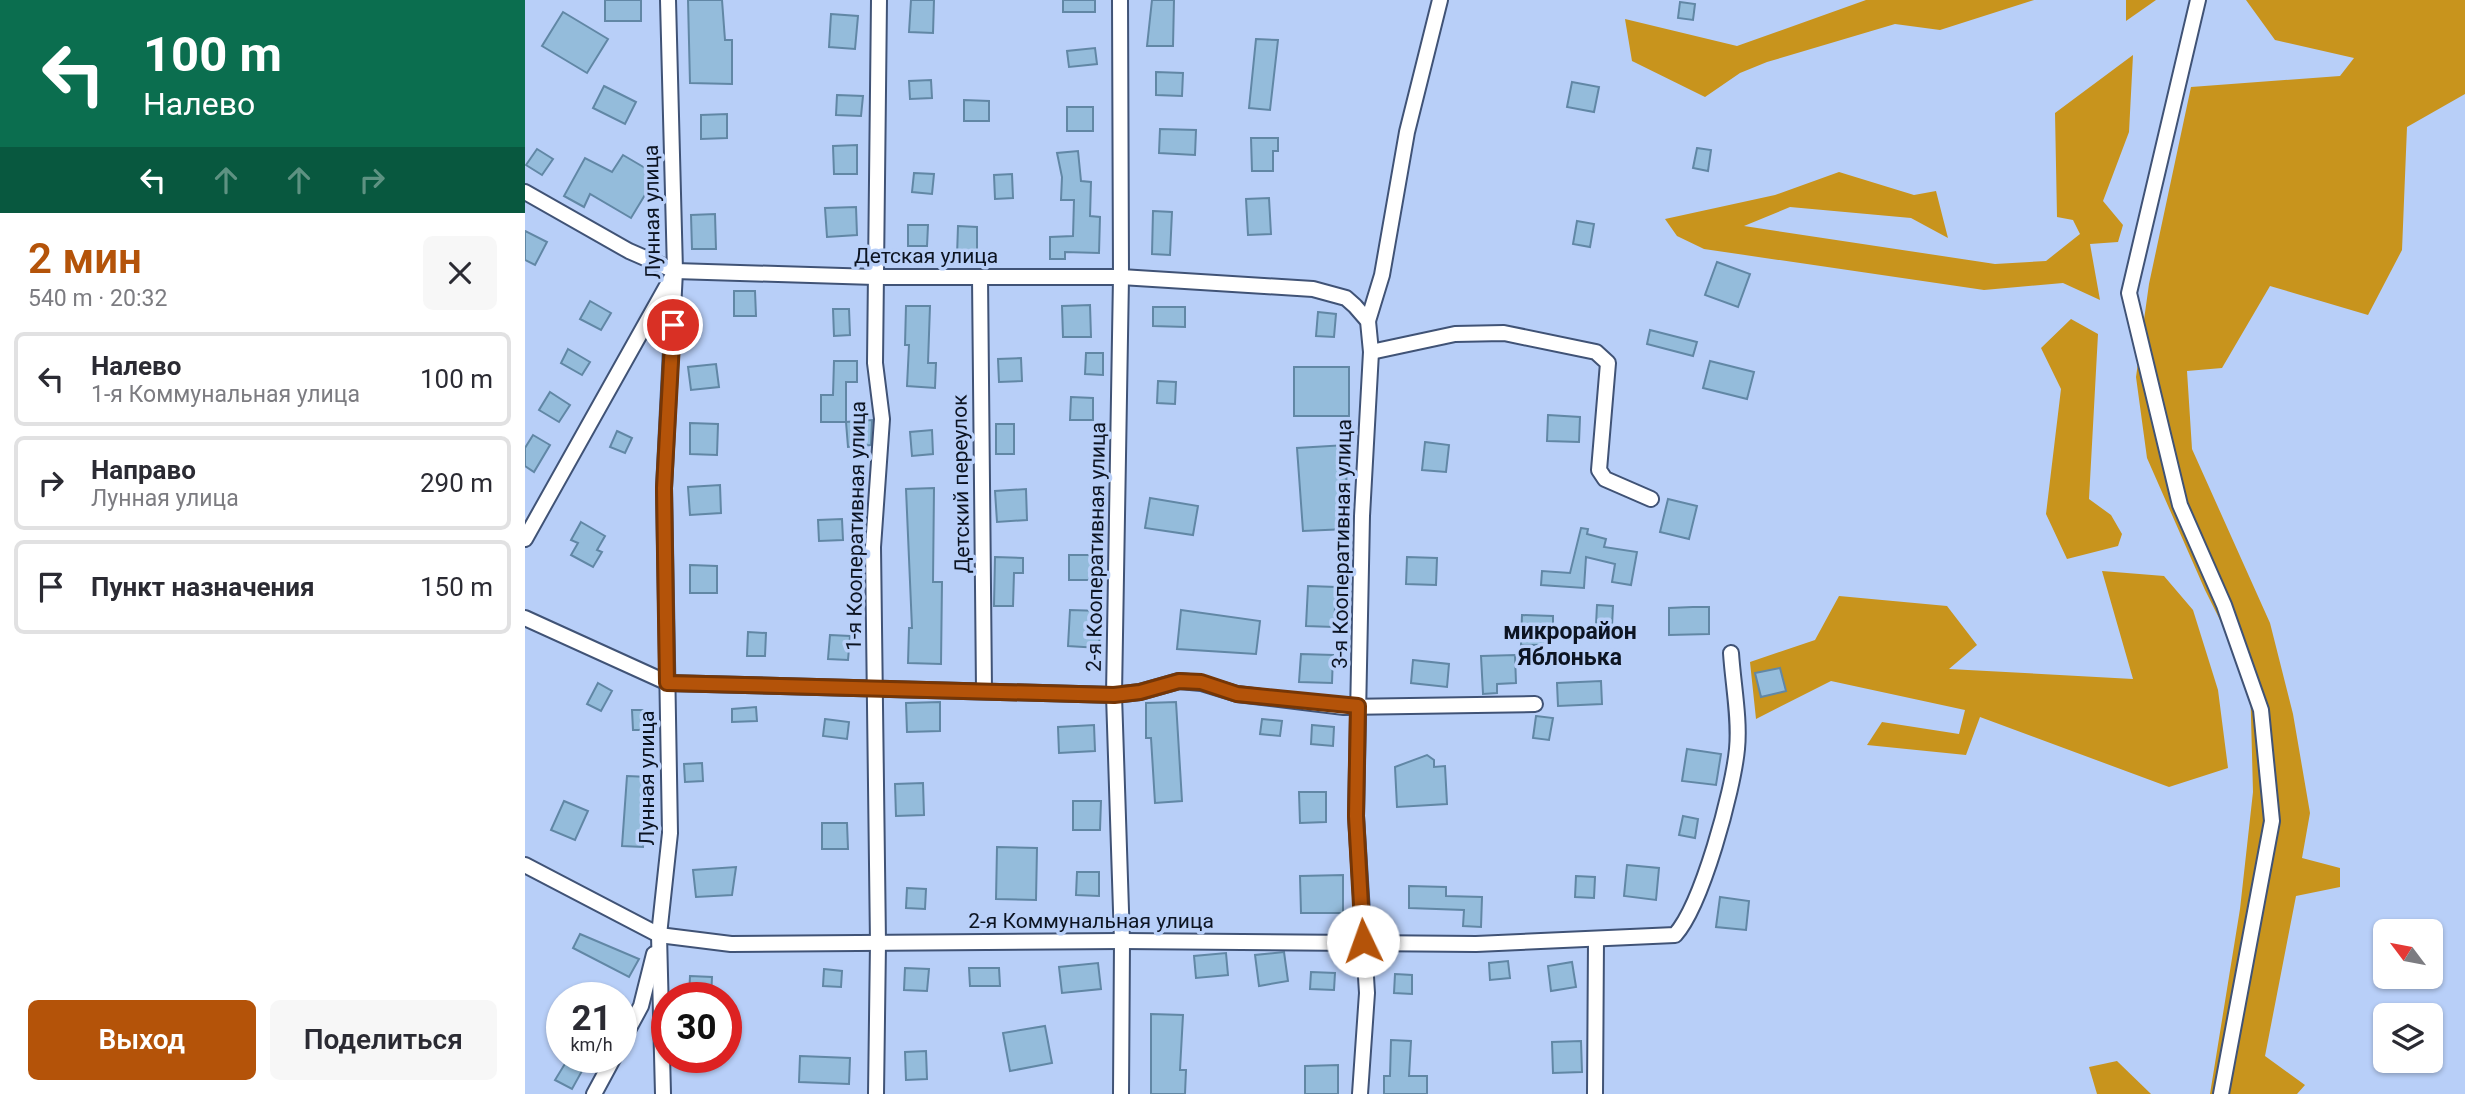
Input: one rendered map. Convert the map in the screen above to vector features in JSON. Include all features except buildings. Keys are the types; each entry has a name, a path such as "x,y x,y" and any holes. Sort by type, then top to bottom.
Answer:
{"street":[{"name":"Лунная улица","path":"663,1094 659,935 670,833 664,488 675,271 668,0"},
{"name":"1-я Кооперативная улица","path":"876,1094 878,943 873,547 882,419 874,363 879,0"},
{"name":"2-я Кооперативная улица","path":"1121,0 1121,277 1114,695 1122,941 1121,1094"},
{"path":"1368,321 1382,275 1407,132 1440,0"},
{"path":"2199,0 2129,293 2180,505 2224,604 2261,710 2272,821 2221,1094"},
{"name":"Детская улица","path":"525,192 629,251 675,271 875,277 1121,277 1313,289 1346,298 1368,321"},
{"path":"525,539 675,271"},
{"name":"Детский переулок","path":"980,277 984,690"},
{"name":"3-я Кооперативная улица","path":"1360,1094 1367,993 1356,816 1362,504 1371,352 1368,321"},
{"path":"1371,352 1455,334 1504,333 1596,352 1608,363 1599,470 1605,479 1651,499"},
{"path":"525,618 667,683 876,691 984,690 1114,695 1140,692 1179,681 1201,682 1237,694 1358,706 1535,704"},
{"name":"2-я Коммунальная улица","path":"525,865 659,935 731,944 1363,941 1476,944 1675,935 1687,921 1721,826 1737,748 1731,653"},
{"path":"637,1013 659,935"},
{"path":"1595,1094 1596,940"},
{"path":"594,1094 605,1073"}],"shaded area":[{"path":"1866,0 2034,0 1940,30 1895,24 1767,62 1740,73 1705,97 1632,61 1625,19 1737,46"},
{"path":"2126,0 2156,0 2126,21"},
{"path":"2246,0 2465,0 2465,94 2407,127 2402,250 2368,315 2270,286 2222,368 2187,371 2192,449 2270,623 2293,714 2310,813 2302,858 2340,868 2340,887 2296,896 2265,1056 2305,1085 2297,1094 2210,1094 2240,909 2253,792 2250,680 2205,590 2147,458 2136,377 2149,284 2191,87 2340,76 2354,58 2275,40"},
{"path":"2133,55 2129,132 2103,201 2123,225 2118,242 2090,244 2100,300 2063,283 1984,290 1704,249 1677,236 1665,219 1775,195 1839,172 1914,195 1936,191 1948,238 1911,218 1790,207 1744,226 1995,264 2046,261 2080,234 2073,220 2057,217 2055,113"},
{"path":"2071,319 2098,334 2089,499 2111,515 2122,534 2118,546 2067,559 2046,514 2061,389 2041,348"},
{"path":"2102,571 2164,576 2193,610 2218,690 2228,768 2169,787 1980,717 1966,755 1867,745 1882,722 1959,734 1965,710 1831,681 1756,719 1750,662 1815,640 1839,596 1947,606 1977,645 1949,669 2133,679"},
{"path":"2117,1061 2151,1094 2097,1094 2089,1067"}],"district":[{"name":"микрорайон Яблонька","path":"1570,644"}],"route":[{"path":"673,325 664,488 667,683 876,691 984,690 1114,695 1140,692 1179,681 1201,682 1237,694 1344,707 1358,706 1356,816 1363,941"}]}
